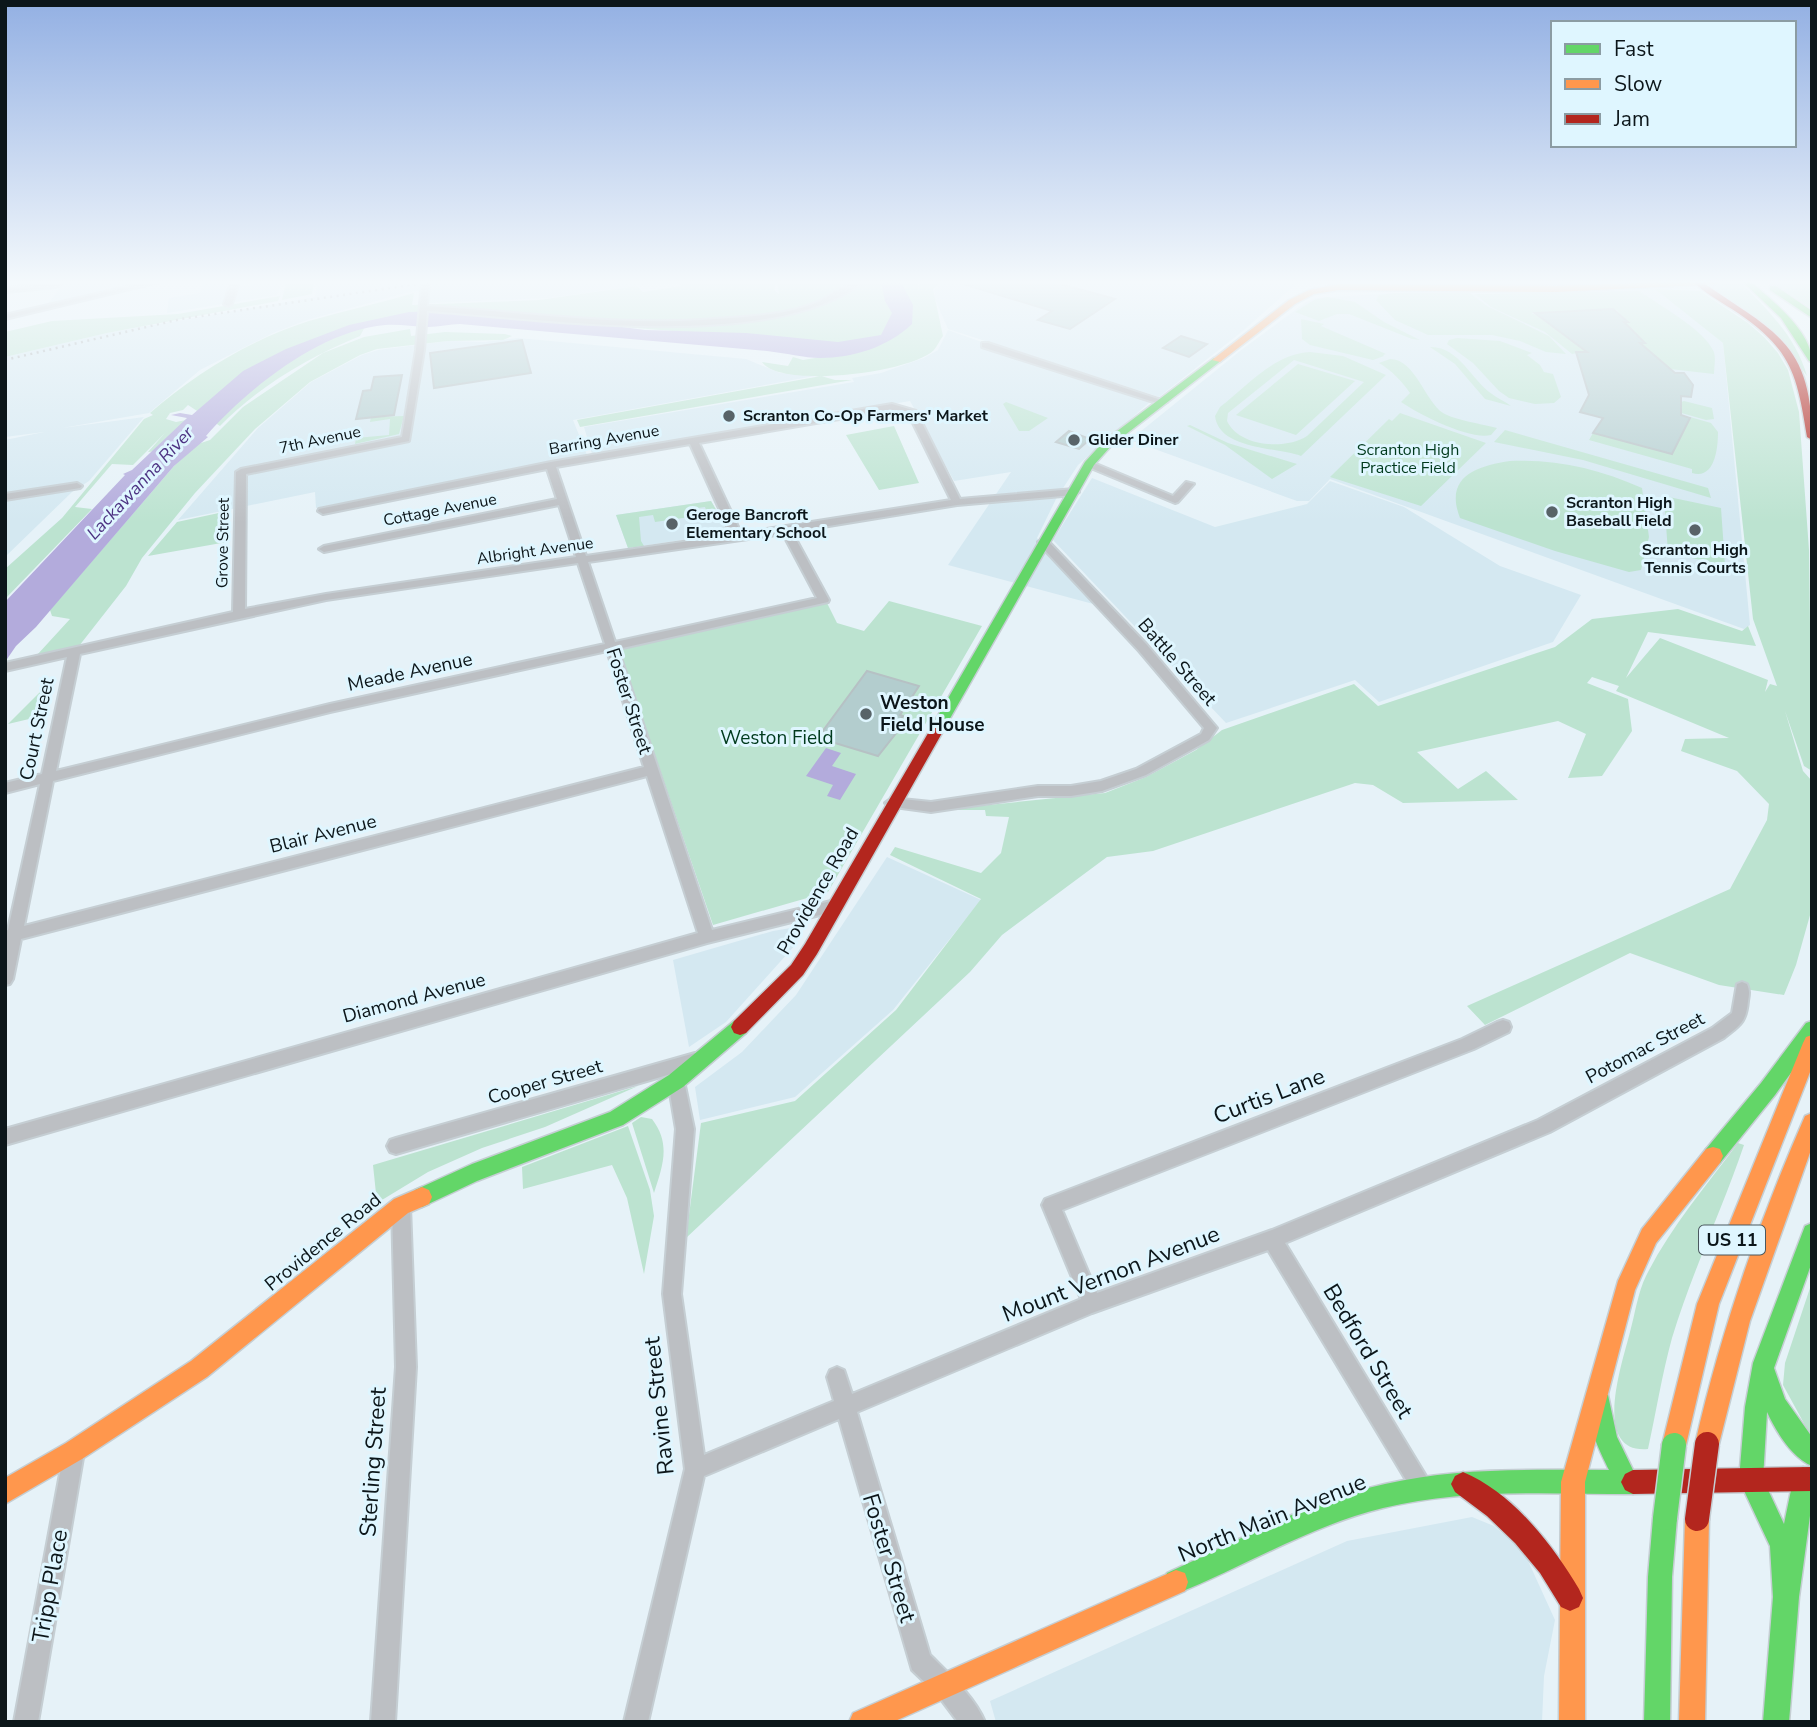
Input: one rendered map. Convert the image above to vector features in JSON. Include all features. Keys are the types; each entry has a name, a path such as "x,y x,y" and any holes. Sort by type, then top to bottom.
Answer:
{"main road":[{"name":"Providence Road","path":"5,1492 74,1451 199,1369 401,1206 472,1174 616,1119 676,1081 706,1057 797,970 1088,464 1108,443 1214,363"},
{"path":"1791,363 1801,383 1812,437"},
{"path":"1572,1722 1573,1482 1601,1387 1625,1288 1649,1236 1768,1089 1812,1029"},
{"name":"US 11","path":"1657,1722 1660,1577 1674,1445 1685,1391 1708,1304 1812,1043"},
{"name":"US 11","path":"1692,1722 1693,1586 1707,1444 1723,1366 1739,1308 1812,1122"},
{"path":"1776,1722 1786,1597 1786,1562 1782,1545 1751,1480 1756,1407 1764,1363 1812,1233"},
{"path":"1764,1363 1770,1397 1777,1413 1785,1426 1812,1454"},
{"path":"1601,1387 1600,1409 1606,1438 1626,1482"},
{"path":"1786,1597 1807,1479"},
{"name":"North Main Avenue","path":"862,1722 1314,1520 1383,1496 1422,1488 1463,1484 1807,1479"},
{"path":"1463,1484 1494,1503 1530,1535 1558,1574 1572,1603"}],"street":[{"name":"7th Avenue","path":"241,472 406,439 417,363"},
{"path":"1040,363 1163,402"},
{"name":"Barring Avenue","path":"323,511 693,440 892,407 913,413 957,502"},
{"path":"693,440 737,536"},
{"path":"1088,464 1175,500 1189,484"},
{"name":"Foster Street","path":"551,466 707,937"},
{"name":"Grove Street","path":"239,614 241,472"},
{"path":"5,498 77,486"},
{"name":"Albright Avenue","path":"5,667 326,597 786,530 957,502 1074,492"},
{"name":"Cottage Avenue","path":"324,549 563,501"},
{"name":"Meade Avenue","path":"5,788 330,708 824,600 786,530"},
{"name":"Battle Street","path":"892,803 930,807 1038,791 1070,791 1102,786 1140,772 1205,737 1211,729 1143,648 1044,542"},
{"name":"Court Street","path":"5,979 10,936 74,653"},
{"name":"Blair Avenue","path":"10,936 652,770"},
{"name":"Diamond Avenue","path":"5,1137 707,937 835,906"},
{"name":"Potomac Street","path":"1544,1126 1718,1033 1739,1016 1742,989"},
{"name":"Curtis Lane","path":"1092,1304 1051,1205 1468,1044 1503,1027"},
{"name":"Cooper Street","path":"396,1146 706,1057"},
{"name":"Ravine Street","path":"636,1722 695,1469 672,1294 685,1129 676,1081"},
{"name":"Mount Vernon Avenue","path":"695,1469 1092,1304 1272,1239 1544,1126"},
{"name":"Sterling Street","path":"383,1722 406,1367 401,1206"},
{"name":"Bedford Street","path":"1272,1239 1422,1488"},
{"name":"Foster Street","path":"837,1377 920,1662 945,1686 973,1722"},
{"name":"Tripp Place","path":"26,1722 74,1451"}],"shaded area":[{"path":"5,363 215,363 200,370 149,413 62,428 144,417 89,481 72,492 5,557 5,440 44,432 5,437"},
{"path":"348,363 755,363 780,373 820,375 573,420 587,455 316,508 315,492 178,520 258,428 311,382"},
{"path":"911,363 1039,363 1150,402 1078,465 1056,499 1037,538 1097,605 948,565 1011,472 954,481 910,401 592,454 584,427 854,382 852,378 881,373"},
{"path":"1052,363 1203,363 1159,397"},
{"path":"1226,363 1725,363 1750,625 1744,629 1330,479 1309,501 1297,501 1130,440"},
{"path":"1092,478 1215,527 1307,504 1330,481 1404,507 1500,566 1581,595 1553,642 1379,702 1355,680 1226,723 1053,540"},
{"name":"Geroge Bancroft Elementary School","path":"711,501 729,533 628,548 616,515"},
{"path":"887,857 981,900 893,1010 795,1097 700,1120 695,1087 742,1052 796,995"},
{"path":"791,928 797,943 726,1022 689,1047 673,960"},
{"path":"1472,1517 1494,1526 1524,1552 1555,1620 1544,1676 1542,1722 996,1722 990,1701 1347,1541"}],"green space":[{"path":"219,363 305,363 268,385 220,426 188,405 183,410 170,413 166,419 176,422 186,420 158,451 148,452 165,433 133,465 112,464 75,507 92,509 5,599 5,569 62,518 144,419 153,415 150,413"},
{"path":"309,363 346,363 310,382 255,429 195,493 142,558 126,586 79,646 37,655 70,619 52,616 50,610 174,466 198,444 210,440 243,407"},
{"path":"763,363 788,366 790,363 907,363 874,371 818,376 793,375 774,370"},
{"path":"1291,363 1228,413 1227,421 1233,430 1242,436 1264,444 1287,443 1307,436 1364,382 1302,363 1358,363 1386,375 1301,456 1238,441 1219,427 1215,416 1220,407 1273,364"},
{"path":"1379,363 1401,363 1406,366 1443,413 1497,428 1491,435 1470,434 1420,413 1401,402 1410,393 1396,376"},
{"path":"1453,363 1462,363 1484,388 1511,406 1485,399"},
{"path":"1473,363 1537,363 1544,372 1553,374 1561,397 1554,403 1535,404 1509,398"},
{"path":"1657,363 1715,363 1714,374 1661,368"},
{"path":"1725,363 1784,363 1799,412 1809,550 1812,771 1804,766 1785,711 1803,771 1812,781 1812,908 1796,965 1784,995 1719,985 1630,953 1485,1025 1467,1006 1730,889 1767,820 1769,804 1737,771 1681,751 1685,739 1729,738 1616,691 1619,686 1592,677 1587,683 1628,699 1632,731 1602,776 1568,778 1586,734 1558,721 1417,752 1458,789 1486,771 1518,800 1403,803 1373,785 1355,783 1153,851 1107,857 1002,935 970,972 686,1238 701,1123 795,1101 896,1010 981,899 890,855 895,847 981,873 1001,853 1009,817 986,816 985,810 939,810 1105,793 1146,777 1196,750 1222,730 1354,684 1378,706 1555,647 1592,619 1678,609 1742,631 1748,626 1756,646 1648,632 1626,678 1660,638 1768,680 1765,692 1770,684 1777,686 1753,619"},
{"path":"1796,363 1802,363 1807,376"},
{"path":"1298,364 1355,381 1296,435 1236,415"},
{"path":"821,376 835,380 852,380 580,427 577,420"},
{"path":"1684,401 1712,408 1714,419 1706,420 1664,408"},
{"path":"1006,402 1048,418 1029,431 1019,431 1003,404"},
{"name":"Scranton High Practice Field","path":"1400,413 1486,443 1421,506 1330,477 1389,419 1392,421"},
{"path":"404,416 399,434 355,444 356,438 389,435 390,419 370,422 371,417"},
{"path":"1690,417 1711,423 1718,432 1714,461 1706,472 1700,474 1692,473 1692,469 1589,440 1593,433 1671,454"},
{"path":"894,426 919,483 879,490 846,435"},
{"path":"1187,426 1228,443 1297,464 1272,479 1225,445"},
{"path":"1505,430 1708,488 1711,498 1583,460 1494,442"},
{"name":"Scranton High Baseball Field","path":"1510,461 1578,467 1610,475 1642,488 1649,537 1641,570 1629,572 1555,551 1460,518 1456,492 1466,476 1486,466"},
{"name":"Scranton High Tennis Courts","path":"1664,496 1721,508 1725,565 1668,553"},
{"path":"711,501 717,511 707,513 705,507 691,509 690,517 655,522 653,515 639,517 641,541 644,546 628,548 616,515"},
{"path":"228,511 227,542 148,556 177,522"},
{"name":"Weston Field","path":"889,601 982,626 828,892 713,925 619,650 827,603 837,623 864,631"},
{"path":"46,686 46,715 8,724"},
{"path":"638,1086 545,1127 482,1148 428,1172 377,1203 373,1165"},
{"path":"641,1117 652,1119 662,1137 664,1155 654,1193 632,1123"},
{"path":"628,1126 650,1190 654,1216 644,1274 627,1198 612,1165 523,1189 522,1167"},
{"path":"1738,1143 1744,1145 1672,1338 1648,1449 1630,1447 1620,1437 1615,1422 1615,1403 1617,1383 1641,1289 1677,1224"},
{"path":"1812,1282 1812,1438 1783,1385 1785,1363"}],"water":[{"name":"Lackawanna River","path":"259,363 291,363 242,400 206,436 208,437 174,466 36,627 16,646 5,662 5,602 125,475 123,474 132,470 187,418 171,415 192,415 243,371"},
{"path":"826,748 841,753 832,766 856,774 840,800 827,796 833,785 806,776"}],"building":[{"path":"431,363 528,363 531,373 434,388"},
{"path":"1579,363 1663,363 1675,373 1684,373 1693,385 1691,397 1681,396 1681,415 1690,418 1672,454 1593,433 1603,418 1580,412 1589,395"},
{"path":"402,375 394,415 356,419 363,391 371,390 374,377"},
{"name":"Glider Diner","path":"1069,431 1090,439 1079,449 1056,442"},
{"name":"Weston Field House","path":"867,671 919,686 900,715 903,716 894,730 897,732 878,756 828,741 831,735 822,732"}],"traffic: fast":[{"path":"939,726 1089,464 1108,443 1214,363"},
{"path":"422,1197 472,1174 616,1119 676,1081 740,1027"},
{"path":"1713,1156 1768,1089 1812,1029"},
{"path":"1786,1597 1782,1545 1751,1480 1756,1407 1764,1363 1812,1233"},
{"path":"1765,1373 1782,1417 1812,1454"},
{"path":"1600,1403 1606,1438 1626,1482"},
{"path":"1665,1518 1674,1445"},
{"path":"1776,1722 1786,1597 1803,1479"},
{"path":"1176,1582 1304,1523 1383,1496 1476,1483 1633,1482"},
{"path":"1657,1722 1660,1577 1665,1518"}],"traffic: slow":[{"path":"1674,1445 1708,1304 1812,1043"},
{"path":"1707,1444 1727,1361 1752,1281 1812,1122"},
{"path":"1572,1722 1573,1482 1625,1288 1649,1236 1713,1156"},
{"path":"5,1492 74,1451 199,1369 401,1206 422,1197"},
{"path":"1692,1722 1697,1519"},
{"path":"862,1722 1176,1582"}],"traffic: jam":[{"path":"1793,363 1802,384 1812,437"},
{"path":"740,1027 797,970 811,949 939,726"},
{"path":"1697,1519 1707,1444"},
{"path":"1633,1482 1812,1479"},
{"path":"1463,1484 1496,1508 1524,1534 1560,1580 1570,1598"}],"place":[{"name":"Scranton Co-Op Farmers' Market","path":"729,416"},
{"name":"Glider Diner","path":"1074,440"},
{"name":"Scranton High Baseball Field","path":"1552,512"},
{"name":"Geroge Bancroft Elementary School","path":"672,524"},
{"name":"Scranton High Tennis Courts","path":"1695,530"},
{"name":"Weston Field House","path":"866,714"}]}
